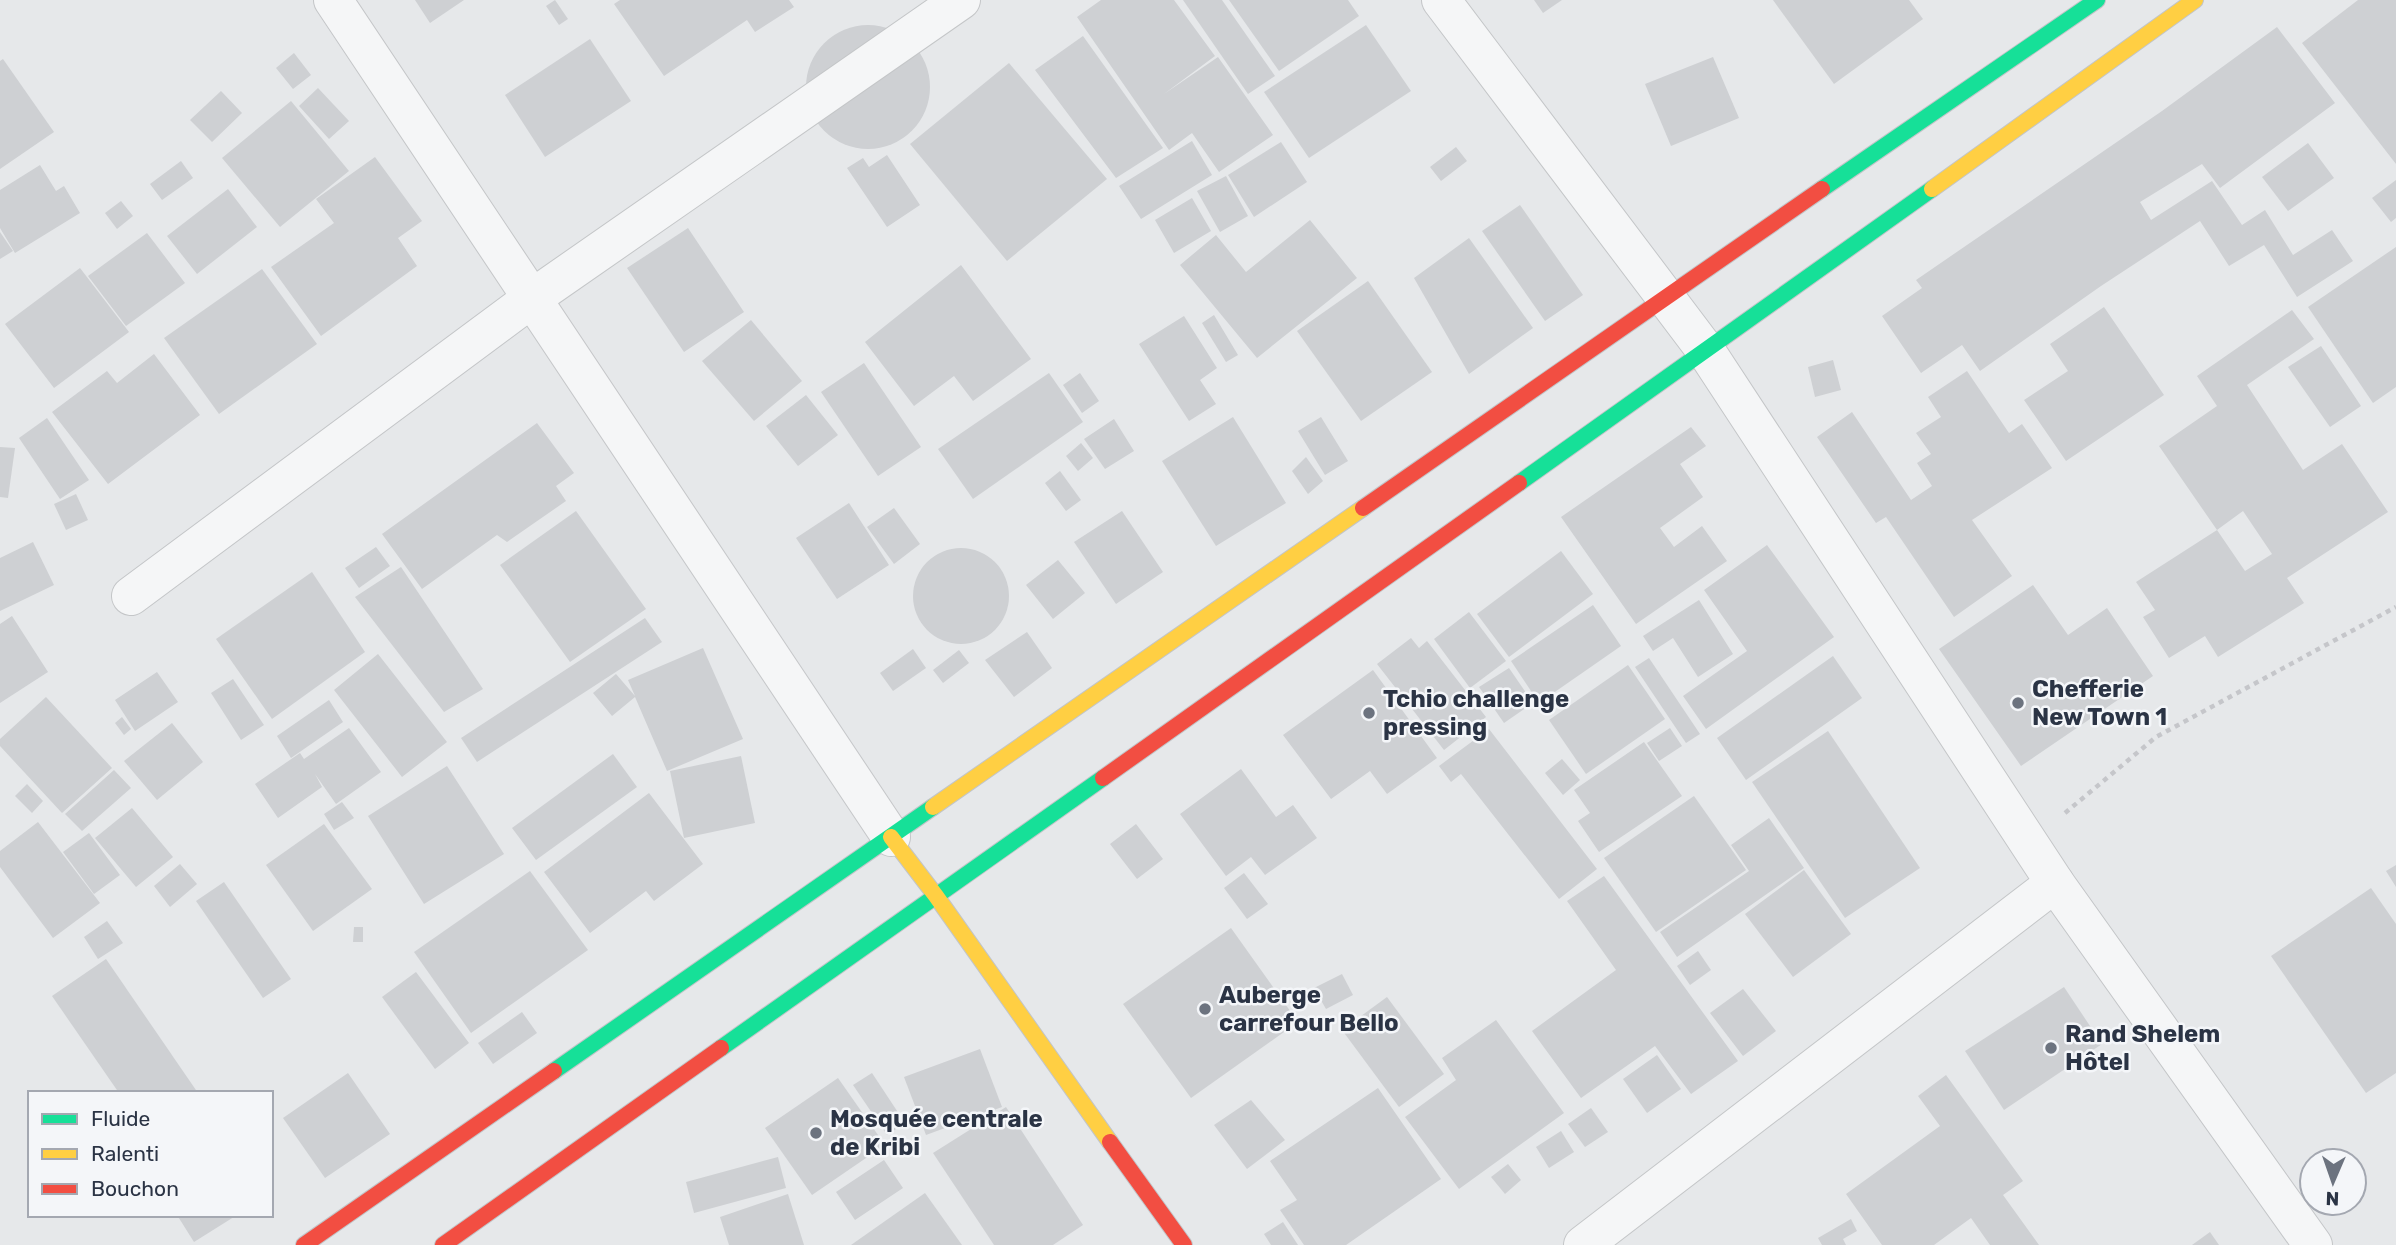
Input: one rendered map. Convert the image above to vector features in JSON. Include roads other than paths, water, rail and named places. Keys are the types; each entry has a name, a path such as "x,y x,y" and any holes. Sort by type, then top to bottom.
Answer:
{"main road":[{"path":"304,1245 2097,0"},
{"path":"443,1245 1706,351 2195,0"},
{"path":"891,837 936,896 1184,1245"}],"street":[{"path":"333,0 891,837"},
{"path":"131,596 531,299 961,0"},
{"path":"1441,0 1706,351 2054,883 2313,1245"},
{"path":"1583,1245 2054,883"}],"place":[{"name":"Chefferie New Town 1","path":"2018,703"},
{"name":"Tchio challenge pressing","path":"1369,713"},
{"name":"Auberge carrefour Bello","path":"1205,1009"},
{"name":"Rand Shelem Hôtel","path":"2051,1048"},
{"name":"Mosquée centrale de Kribi","path":"816,1133"}]}
